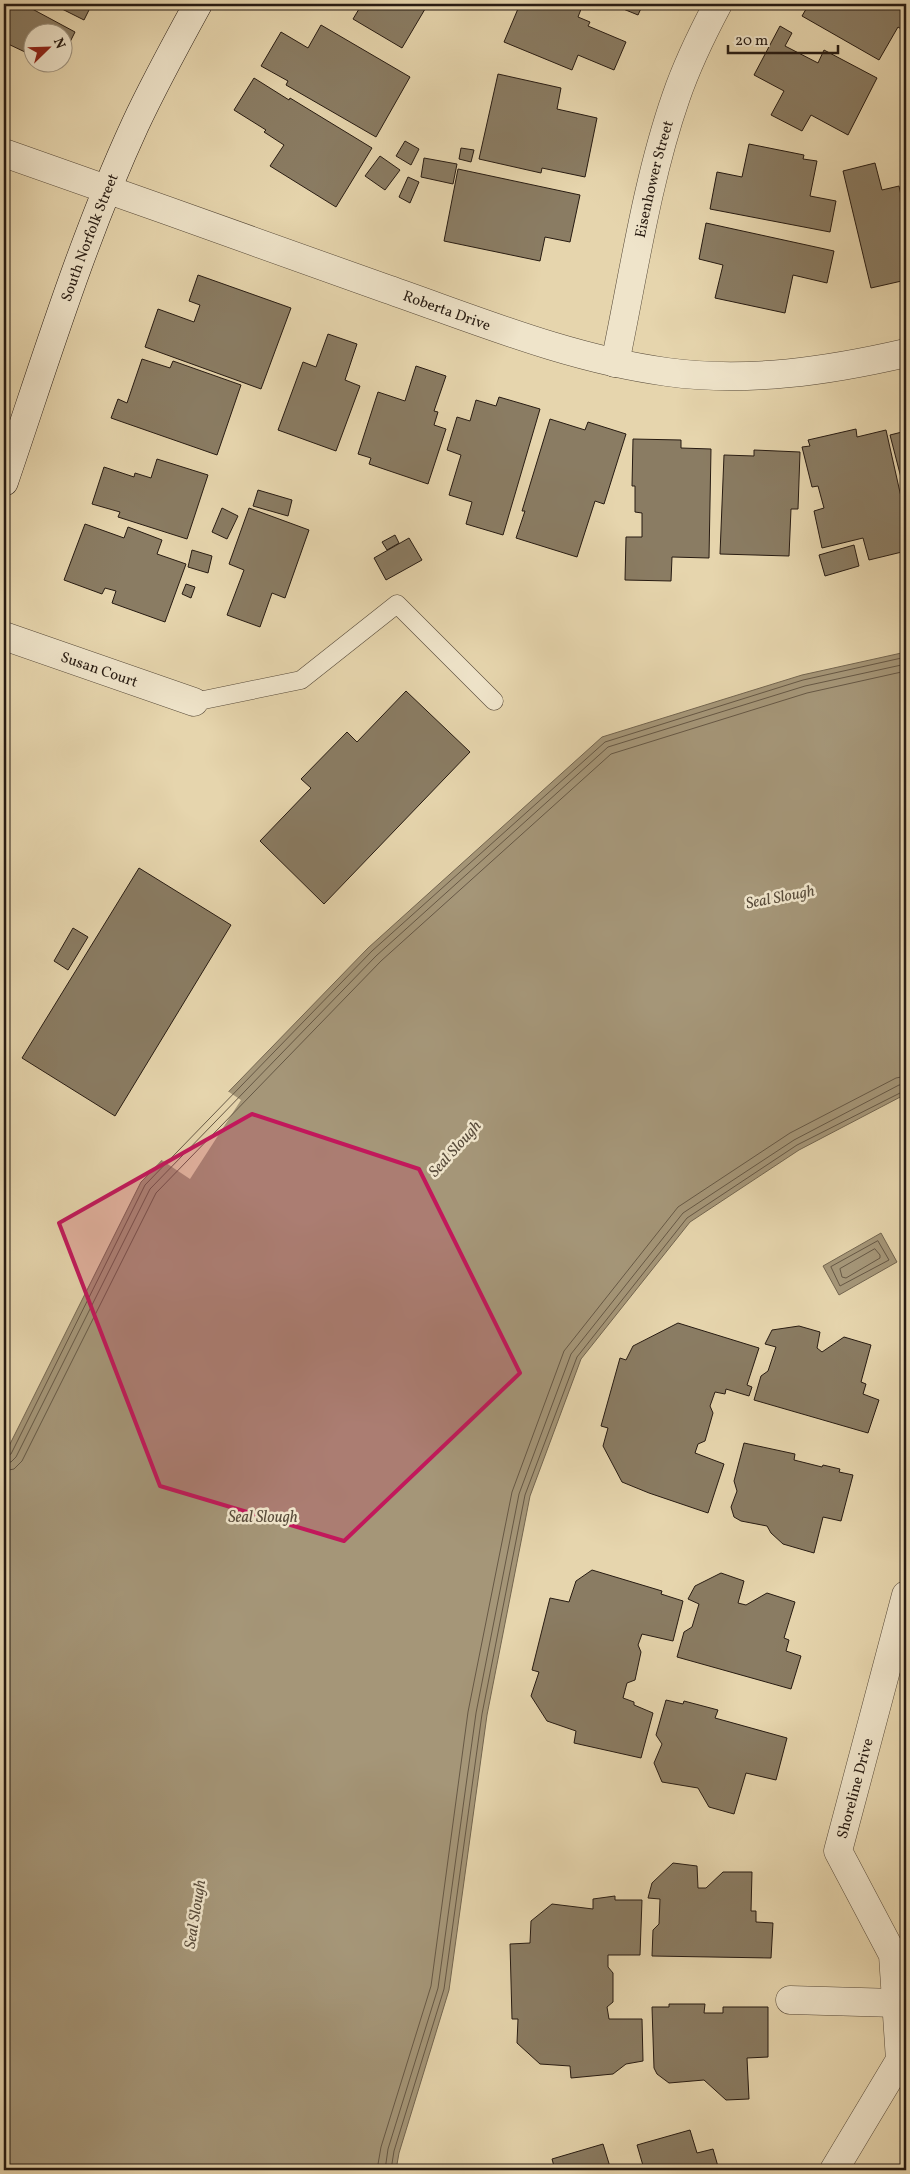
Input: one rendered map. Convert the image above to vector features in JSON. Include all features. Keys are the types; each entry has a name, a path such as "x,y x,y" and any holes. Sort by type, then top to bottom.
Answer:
{"street":[{"name":"South Norfolk Street","path":"4,482 80,261 107,190 135,124 169,55 198,4"},
{"name":"Eisenhower Street","path":"615,364 656,166 676,97 702,35 718,4"},
{"name":"Roberta Drive","path":"4,153 509,332 615,364 669,372 721,376 768,375 820,370 906,353"},
{"name":"Susan Court","path":"4,636 194,702"},
{"name":"Shoreline Drive","path":"834,2170 900,2060 893,1955 838,1851 906,1595"},
{"path":"790,2000 896,2003"}],"lane":[{"path":"194,702 301,680 397,604 494,701"}],"highlighted area":[{"path":"252,1114 419,1169 520,1373 344,1541 160,1486 59,1223"}],"water":[{"name":"Seal Slough","path":"906,652 906,1094 799,1150 690,1222 581,1359 530,1496 487,1715 449,1990 399,2153 396,2170 4,2170 4,1456 141,1182 368,948 602,737 802,675"},
{"path":"881,1233 897,1262 839,1295 823,1266"}],"pier":[{"path":"226,1090 241,1100 190,1179 160,1159"}],"building":[{"path":"4,4 23,4 56,22 22,22 22,51 6,43 4,48"},
{"path":"44,4 92,4 84,20 54,5 53,8"},
{"path":"362,4 428,4 402,48 353,19"},
{"path":"520,4 583,4 578,17 590,22 588,26 626,42 614,70 578,55 572,70 504,42"},
{"path":"611,4 643,4 638,15"},
{"path":"809,4 906,4 906,32 898,27 879,60 802,16"},
{"path":"321,25 410,77 376,137 286,85 288,81 261,66 281,32 308,48"},
{"path":"780,26 792,33 785,46 818,63 824,50 877,78 848,135 811,115 802,131 771,115 784,91 754,75"},
{"path":"498,74 561,88 557,109 597,118 585,177 542,168 541,173 479,159"},
{"path":"254,78 372,148 336,207 270,166 284,145 264,132 266,130 234,110"},
{"path":"405,141 419,149 411,165 396,156"},
{"path":"749,144 804,155 803,159 817,161 810,196 836,201 830,232 710,209 717,172 742,177"},
{"path":"461,148 474,150 471,162 459,159"},
{"path":"380,156 400,170 385,190 365,176"},
{"path":"424,158 457,164 453,184 421,177"},
{"path":"875,163 882,190 899,186 902,200 906,199 906,256 903,257 906,280 871,288 843,171"},
{"path":"458,169 580,195 570,242 545,237 540,261 444,241"},
{"path":"408,177 419,182 410,203 399,197"},
{"path":"706,223 834,251 827,283 793,275 785,313 715,298 723,265 699,259"},
{"path":"198,275 291,308 261,389 145,347 158,309 194,322 200,305 189,301"},
{"path":"328,334 357,344 345,380 360,386 336,451 278,430 303,362 316,367"},
{"path":"142,359 170,368 173,361 241,385 217,455 111,418 118,399 127,403"},
{"path":"416,366 446,376 434,411 438,412 434,425 446,429 428,484 369,464 371,458 358,454 378,392 405,401"},
{"path":"499,397 540,409 503,535 466,524 472,502 449,495 461,455 447,450 457,417 470,421 476,400 496,406"},
{"path":"550,419 585,430 588,422 626,434 604,504 595,501 577,557 516,538 525,511 522,511"},
{"path":"856,429 857,437 886,430 906,519 906,551 869,560 863,538 822,548 814,511 824,508 818,486 812,487 802,447 810,446 808,440"},
{"path":"906,431 906,497 890,435"},
{"path":"633,439 681,440 681,448 711,449 709,558 672,557 671,581 625,580 626,537 642,537 642,513 635,512 635,486 632,486"},
{"path":"754,450 800,452 798,509 791,509 789,556 720,554 724,455 754,456"},
{"path":"157,459 208,475 187,539 118,517 120,512 92,504 104,467 134,477 135,473 151,478"},
{"path":"258,490 292,500 288,516 253,506"},
{"path":"222,508 238,516 227,539 212,532"},
{"path":"249,508 309,530 285,598 272,593 260,627 227,615 244,570 229,564"},
{"path":"85,524 124,538 128,527 162,540 157,554 186,564 165,622 112,603 116,591 105,588 102,594 64,580"},
{"path":"395,535 399,543 387,550 382,542"},
{"path":"409,538 422,560 386,580 374,558"},
{"path":"854,545 859,566 825,576 819,555"},
{"path":"192,550 212,556 208,573 188,567"},
{"path":"186,584 195,587 191,598 182,594"},
{"path":"406,691 470,752 324,904 260,841 311,788 301,779 347,732 357,742"},
{"path":"139,868 231,925 115,1116 22,1058"},
{"path":"73,928 88,937 68,970 54,961"},
{"path":"678,1323 759,1348 747,1385 752,1387 749,1396 726,1389 725,1394 715,1392 710,1406 713,1413 705,1441 698,1444 695,1453 724,1464 708,1513 622,1482 603,1446 608,1428 601,1426 620,1358 626,1360 633,1346"},
{"path":"799,1326 820,1332 817,1348 822,1352 844,1337 871,1345 861,1382 866,1384 863,1394 879,1400 868,1433 754,1400 761,1376 768,1371 776,1347 765,1344 772,1330"},
{"path":"744,1443 795,1454 794,1460 840,1469 839,1472 853,1475 841,1521 823,1517 814,1553 783,1544 771,1533 767,1526 741,1521 734,1517 731,1507 737,1491 734,1481"},
{"path":"592,1570 662,1591 661,1594 683,1601 673,1641 642,1634 638,1645 641,1652 635,1680 627,1683 623,1698 653,1713 641,1758 574,1743 576,1731 547,1721 531,1696 539,1672 532,1670 550,1598 569,1602 576,1581"},
{"path":"721,1573 744,1581 738,1603 746,1605 767,1593 795,1602 784,1638 789,1640 786,1651 801,1656 791,1689 677,1657 684,1632 692,1627 699,1604 688,1599 695,1586"},
{"path":"666,1700 683,1704 684,1701 718,1710 715,1718 787,1738 776,1780 746,1773 734,1814 709,1807 698,1788 662,1782 654,1763 662,1744 656,1735"},
{"path":"673,1863 697,1866 698,1888 706,1888 723,1872 752,1872 751,1911 756,1911 756,1922 773,1923 771,1958 652,1956 653,1930 659,1924 660,1899 648,1898 652,1883"},
{"path":"615,1896 615,1900 642,1900 640,1955 608,1955 608,1967 613,1973 613,2002 607,2007 609,2019 642,2019 643,2061 626,2064 613,2074 571,2078 570,2066 540,2064 517,2043 518,2019 512,2019 510,1944 530,1943 531,1921 552,1904 593,1909 593,1899"},
{"path":"669,2004 705,2004 704,2013 723,2013 723,2007 768,2007 768,2057 747,2058 749,2099 726,2100 704,2080 669,2083 657,2074 654,2068 652,2007 669,2007"},
{"path":"690,2130 697,2153 713,2149 719,2170 639,2170 644,2169 637,2145"},
{"path":"603,2144 611,2170 555,2170 552,2159"}]}
